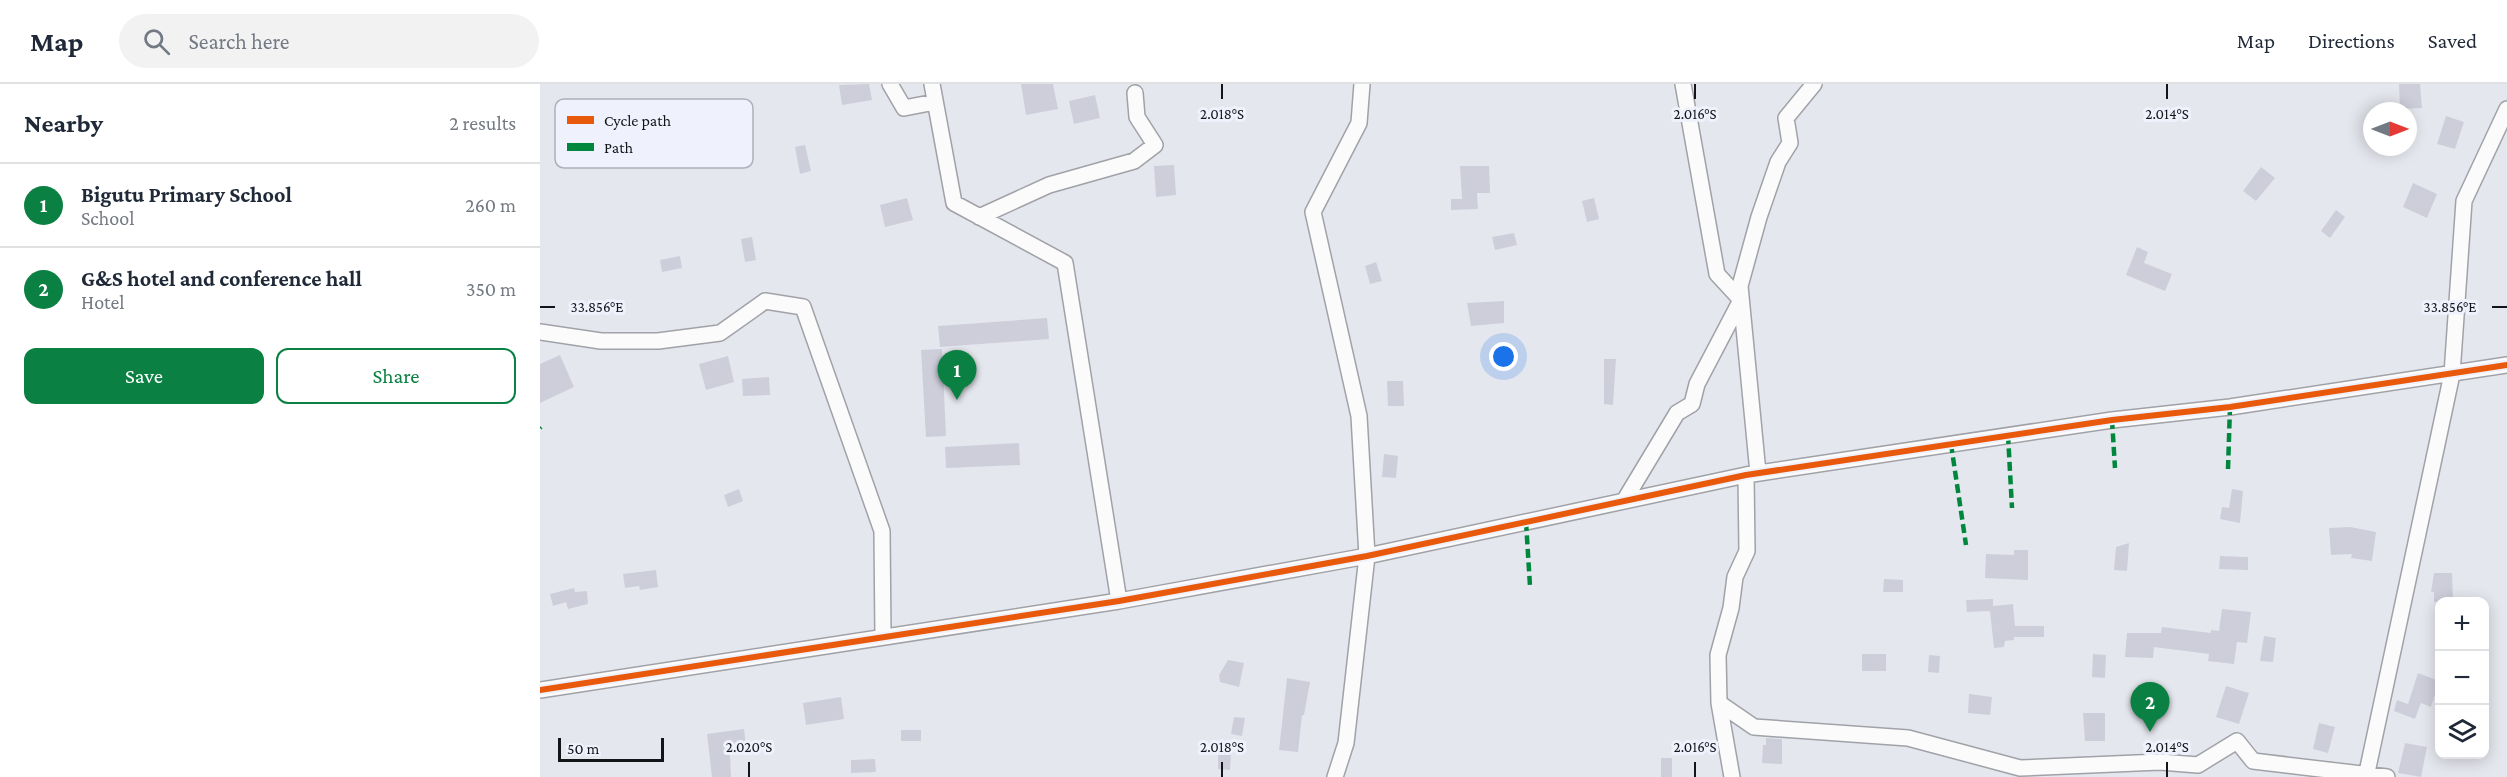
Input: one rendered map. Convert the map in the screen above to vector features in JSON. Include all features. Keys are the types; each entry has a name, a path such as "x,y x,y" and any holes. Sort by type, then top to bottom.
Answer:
{"street":[{"path":"890,84 904,108 935,102"},
{"path":"932,84 954,203 1065,263 1119,601"},
{"path":"1335,777 1346,743 1367,556 1359,416 1313,212 1359,123 1362,84"},
{"path":"1683,84 1717,274 1741,300"},
{"path":"1732,777 1719,703 1718,655 1731,608 1735,577 1747,552 1752,474 1740,286 1759,217 1778,162 1790,143 1786,118 1814,84"},
{"path":"979,217 1049,185 1134,160 1155,145 1137,117 1135,93"},
{"path":"2366,775 2452,374 2464,201 2507,109"},
{"path":"1624,501 1677,413 1692,404 1697,384 1741,300"},
{"path":"540,332 601,341 658,341 720,333 765,301 803,307 882,531 883,637"},
{"path":"540,690 1119,601 1367,556 1752,474 2100,421 2230,407 2507,365"},
{"path":"1719,703 1754,727 1908,738 2020,768 2160,762 2198,765 2237,741 2253,761 2386,777"}],"building":[{"path":"869,84 872,100 842,105 839,85"},
{"path":"1021,84 1053,84 1058,109 1026,115"},
{"path":"2399,84 2420,84 2422,108 2417,108 2417,102 2400,102"},
{"path":"1095,95 1100,118 1074,124 1069,101"},
{"path":"2446,116 2464,122 2455,149 2437,144"},
{"path":"805,145 811,171 800,174 795,147"},
{"path":"1174,165 1176,195 1156,197 1154,166"},
{"path":"1460,166 1489,166 1490,193 1477,193 1478,209 1451,210 1451,199 1462,199"},
{"path":"2261,167 2275,178 2256,201 2243,191"},
{"path":"2413,183 2437,194 2427,218 2403,207"},
{"path":"907,198 913,220 885,227 880,205"},
{"path":"1594,198 1599,219 1587,222 1582,201"},
{"path":"2336,210 2345,217 2330,238 2321,231"},
{"path":"1514,233 1517,245 1495,250 1492,237"},
{"path":"752,237 756,260 745,262 741,239"},
{"path":"2137,247 2148,252 2144,263 2172,274 2165,291 2126,275"},
{"path":"680,256 682,268 662,272 660,260"},
{"path":"1376,262 1382,281 1370,284 1365,266"},
{"path":"1504,301 1504,323 1471,326 1467,303"},
{"path":"1047,318 1049,339 940,347 938,326"},
{"path":"942,349 946,436 926,437 921,350"},
{"path":"560,355 574,387 540,403 540,364"},
{"path":"728,356 734,382 706,390 699,364"},
{"path":"1604,359 1616,359 1613,405 1604,404"},
{"path":"769,377 770,395 743,396 742,379"},
{"path":"1387,381 1403,381 1404,406 1388,406"},
{"path":"1019,443 1020,465 946,468 945,447"},
{"path":"1384,454 1398,456 1396,478 1382,477"},
{"path":"739,489 743,501 728,507 724,495"},
{"path":"2232,489 2243,491 2240,523 2220,519 2222,507 2229,508"},
{"path":"2350,527 2376,532 2372,561 2351,558 2352,554 2331,555 2329,528"},
{"path":"2129,543 2127,571 2114,570 2116,547"},
{"path":"2014,550 2028,550 2028,580 1985,578 1986,554 2014,555"},
{"path":"2220,556 2248,557 2248,570 2219,569"},
{"path":"656,570 658,587 640,590 639,586 625,588 623,574"},
{"path":"2434,573 2452,573 2453,597 2435,597 2434,602 2434,592 2431,592"},
{"path":"1884,579 1903,580 1903,592 1883,592"},
{"path":"574,588 575,592 587,591 588,604 568,609 566,602 553,606 550,594"},
{"path":"1993,599 1993,606 2013,604 2015,626 2044,626 2044,637 2014,637 2014,640 2005,641 2004,647 1994,648 1990,611 1967,612 1966,600"},
{"path":"2222,609 2251,612 2247,643 2237,642 2234,664 2208,661 2209,654 2154,647 2153,658 2125,657 2127,633 2161,633 2162,627 2211,633 2211,630 2219,631"},
{"path":"2264,636 2276,638 2273,662 2260,661"},
{"path":"1862,654 1886,654 1886,671 1862,671"},
{"path":"2093,654 2106,655 2105,678 2092,677"},
{"path":"1929,655 1940,656 1939,673 1928,672"},
{"path":"1228,660 1244,663 1239,687 1220,682 1219,675"},
{"path":"2418,673 2435,679 2435,694 2431,707 2421,703 2415,719 2394,711 2397,700 2408,704"},
{"path":"1287,678 1310,682 1304,715 1302,715 1298,752 1279,750"},
{"path":"2226,686 2249,693 2239,724 2216,717"},
{"path":"1969,694 1992,697 1990,715 1968,713"},
{"path":"841,697 844,719 806,725 803,703"},
{"path":"2083,713 2105,713 2105,741 2085,741"},
{"path":"1234,717 1245,718 1242,736 1231,734"},
{"path":"2319,723 2335,727 2328,753 2313,749"},
{"path":"744,729 747,753 730,755 731,777 712,777 707,734"},
{"path":"901,730 921,730 921,741 901,741"},
{"path":"1766,738 1782,739 1782,764 1762,763 1763,745 1766,745"},
{"path":"2405,743 2427,747 2421,777 2398,773"},
{"path":"1218,752 1231,752 1230,770 1218,769"},
{"path":"1661,758 1672,758 1672,777 1661,777"},
{"path":"875,759 876,772 851,773 851,760"}],"marked path":[{"path":"2228,469 2230,407"},
{"path":"2112,420 2115,468"},
{"path":"2008,435 2012,508"},
{"path":"1951,444 1966,545"},
{"path":"1526,522 1530,586"}],"cycle path":[{"path":"540,690 1119,601 1367,556 1746,475 2112,420 2230,407 2507,365"}],"place":[{"name":"Bigutu Primary School","path":"957,400"},
{"name":"G&S hotel and conference hall","path":"2150,732"}]}
